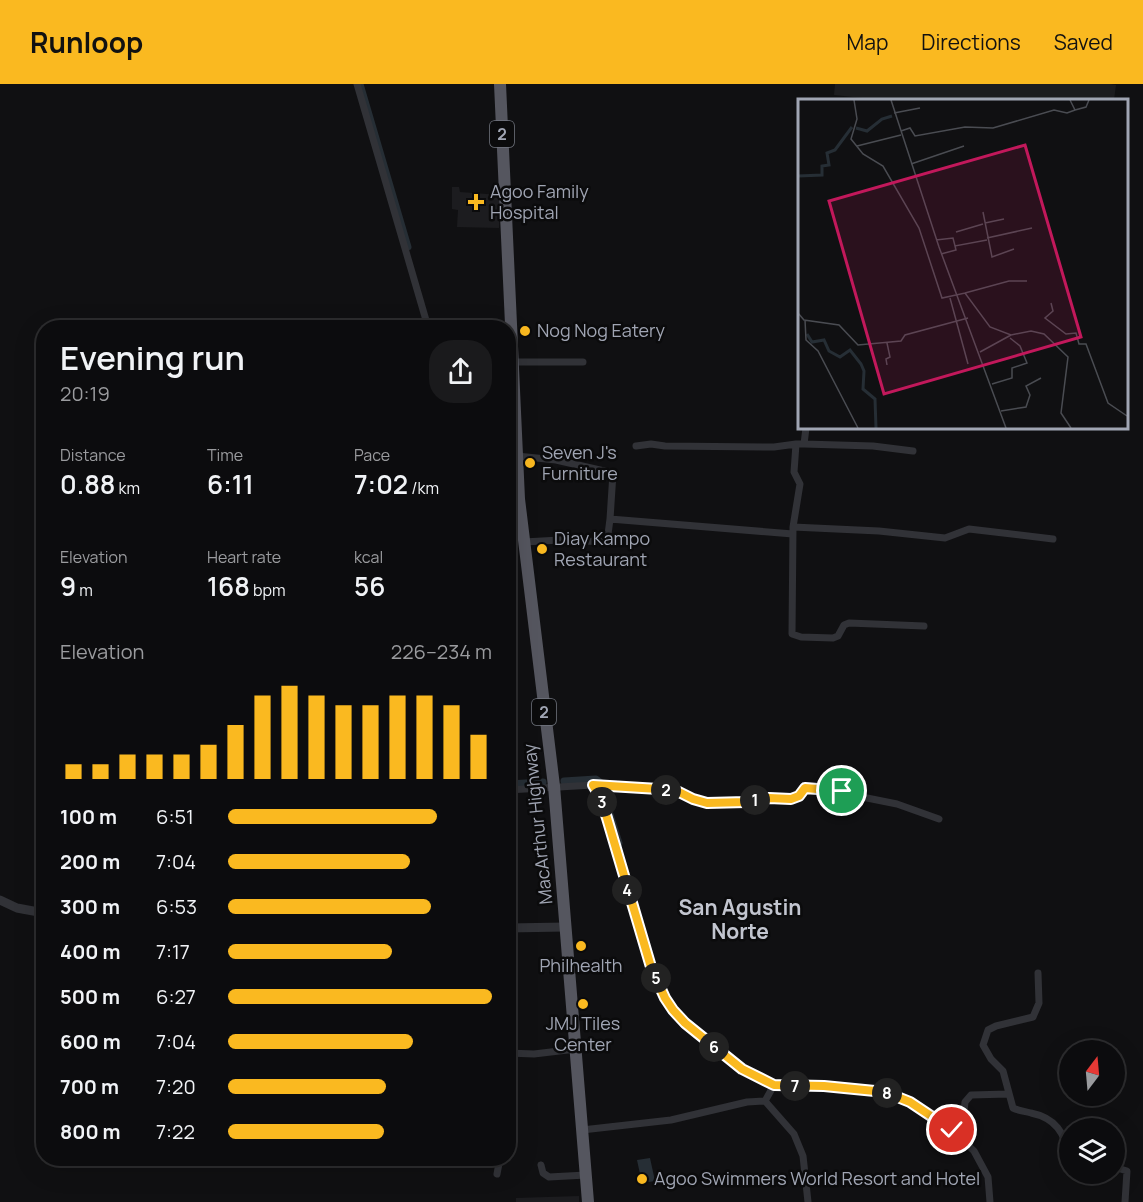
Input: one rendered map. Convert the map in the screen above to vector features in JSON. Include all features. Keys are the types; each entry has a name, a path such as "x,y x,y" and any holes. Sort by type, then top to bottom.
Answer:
{"highway":[{"name":"MacArthur Highway","path":"500,84 511,320"},
{"name":"MacArthur Highway","path":"516,432 524,542 554,786 588,1202"}],"street":[{"path":"357,84 426,320"},
{"path":"516,362 583,362"},
{"path":"804,444 806,429"},
{"path":"636,446 651,444 774,447 804,444 881,447 913,451"},
{"path":"796,444 794,472 800,484 793,530 792,634 801,637 833,638 838,636 844,625 849,624 924,626"},
{"path":"517,456 556,460 613,473 608,542 560,540 524,542"},
{"path":"610,519 793,530 879,531 945,538 969,529 1053,539"},
{"path":"593,785 607,818 651,967 665,998 685,1023 742,1069 774,1085 824,1086 885,1092 910,1102 952,1130 974,1151 988,1177 990,1202"},
{"path":"516,789 593,785 675,790 707,803 746,802 769,798 791,799 799,796 805,788 842,791 897,804 939,819"},
{"path":"0,900 17,908 36,912"},
{"path":"516,928 565,927"},
{"path":"1038,973 1039,1003 1033,1017 988,1030 983,1045 991,1059 1003,1071 1013,1108 1047,1118 1059,1129"},
{"path":"516,1053 534,1054 576,1049"},
{"path":"765,1101 774,1085"},
{"path":"952,1130 964,1111 965,1102 971,1095 1008,1094"},
{"path":"582,1130 671,1120 747,1102 765,1101"},
{"path":"765,1101 794,1134 803,1156 808,1202"},
{"path":"541,1165 543,1173 549,1177 586,1175"},
{"path":"497,1174 498,1166"},
{"path":"1125,1170 1127,1171 1125,1202"}],"shaded area":[{"path":"835,84 1116,85 1114,99 872,99 834,95"},
{"name":"Agoo Family Hospital","path":"452,187 459,187 460,192 500,195 499,228 457,227 458,210 452,209"},
{"path":"650,1158 655,1181 642,1183 637,1160"},
{"path":"579,1196 579,1202 516,1202 516,1198"}],"waterway":[{"path":"360,84 408,247"},
{"path":"564,781 596,779 600,782"},
{"path":"516,784 543,782"},
{"path":"602,789 619,843"}],"place":[{"name":"Agoo Family Hospital","path":"476,202"},
{"name":"Nog Nog Eatery","path":"525,331"},
{"name":"Seven J's Furniture","path":"530,463"},
{"name":"Diay Kampo Restaurant","path":"542,549"},
{"name":"Philhealth","path":"581,946"},
{"name":"JMJ Tiles Center","path":"583,1004"},
{"name":"Agoo Swimmers World Resort and Hotel","path":"642,1179"}],"district":[{"name":"San Agustin Norte","path":"740,920"}],"route":[{"path":"842,791 805,788 799,796 791,799 769,798 746,802 707,803 675,790 593,785 607,818 651,967 665,998 685,1023 742,1069 774,1085 824,1086 885,1092 910,1102 952,1130"}]}
